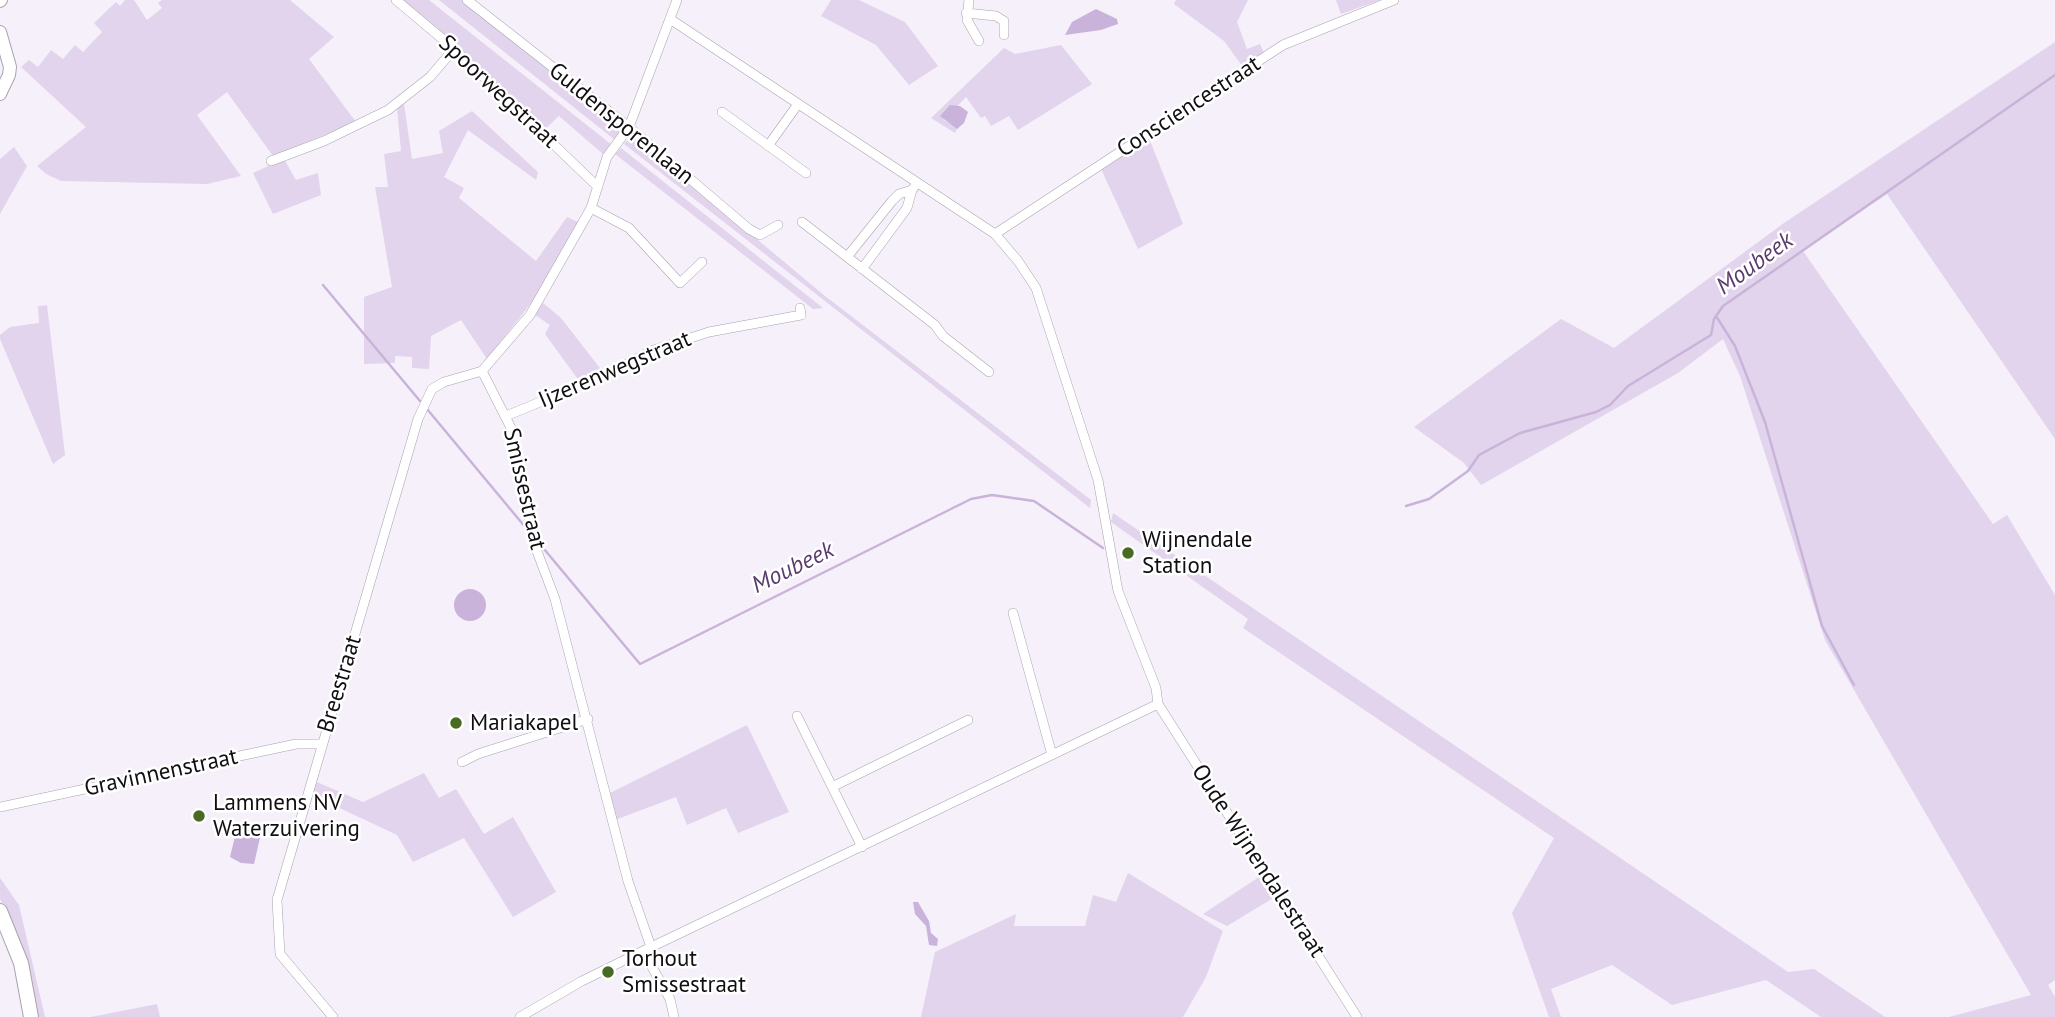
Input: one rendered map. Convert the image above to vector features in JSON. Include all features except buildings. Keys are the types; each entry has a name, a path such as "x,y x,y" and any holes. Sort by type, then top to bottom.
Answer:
{"main road":[{"path":"0,911 21,963 31,1017"}],"street":[{"name":"Spoorwegstraat","path":"396,0 454,49 598,187"},
{"name":"Guldensporenlaan","path":"467,0 749,229 760,235 778,225"},
{"path":"969,0 966,13 979,41"},
{"name":"Consciencestraat","path":"995,234 1283,45 1394,0"},
{"path":"482,371 530,315 591,208 607,157 628,129 674,2"},
{"path":"966,13 996,16 1004,21 1003,35"},
{"path":"670,19 798,104 915,187 995,234"},
{"path":"0,32 10,67 0,94"},
{"path":"271,161 324,141 388,110 430,77 454,49"},
{"path":"768,146 798,104"},
{"path":"722,111 806,173"},
{"path":"847,257 892,201 899,194 915,187"},
{"path":"862,269 907,208 915,187"},
{"path":"591,208 629,228 680,283 702,262"},
{"path":"802,222 935,326 943,336 989,373"},
{"name":"Oude Wijnendalestraat","path":"995,234 1036,288 1098,480 1118,591 1156,688 1158,704 1357,1017"},
{"name":"Ijzerenwegstraat","path":"506,416 613,372 651,351 709,332 801,315 800,308"},
{"name":"Smissestraat","path":"482,371 506,416 535,547 555,599 647,949 670,999 674,1017"},
{"name":"Breestraat","path":"333,1017 283,960 276,932 280,887 425,402 432,389 444,382 482,371"},
{"path":"1013,613 1052,755"},
{"path":"520,1017 582,981 647,949 1158,704"},
{"path":"797,716 862,847"},
{"path":"462,762 478,754 588,719"},
{"path":"834,786 968,720"},
{"name":"Gravinnenstraat","path":"0,807 296,744 322,744"}],"shaded area":[{"path":"125,0 134,0 147,20 162,8 158,3 162,0 290,0 334,37 309,59 356,122 273,156 227,92 197,115 241,176 207,184 61,181 46,174 37,166 86,127 21,67 29,60 38,67 51,50 63,59 75,45 83,52 102,32 94,23 116,2 120,6"},
{"path":"403,0 429,0 612,145 604,155 559,116 544,130 436,27"},
{"path":"439,0 463,0 623,130 615,140"},
{"path":"831,0 859,0 905,22 938,66 909,85 876,45 821,16"},
{"path":"1176,0 1248,0 1237,22 1247,49 1260,44 1264,53 1243,67 1224,41 1174,4"},
{"path":"1336,0 1380,0 1341,14"},
{"path":"1096,9 1117,19 1118,24 1101,30 1065,35 1072,22"},
{"path":"2055,42 2055,439 1887,194 1803,251 1993,524 2007,515 2055,595 2055,980 2048,985 2055,997 2055,1017 1949,1017 2031,995 1825,640 1740,376 1723,339 1678,373 1481,485 1464,463 1414,427 1561,319 1614,348 1784,223"},
{"path":"1061,45 1092,84 1018,130 1009,116 991,126 985,116 981,118 966,97 944,120 958,127 955,133 931,118 1004,48 1015,54"},
{"path":"404,104 412,159 443,153 439,131 472,111 538,172 536,180 468,130 444,177 464,188 459,198 536,261 567,217 578,222 535,298 487,359 461,320 431,336 429,369 412,368 412,357 395,356 395,363 364,364 364,297 392,287 375,187 388,187 384,154 401,151 397,108"},
{"path":"950,105 960,106 968,112 964,123 957,129 940,116"},
{"path":"632,135 825,296 1091,500 1090,508 624,144"},
{"path":"1149,138 1183,224 1138,249 1101,169"},
{"path":"14,147 27,166 0,214 0,159"},
{"path":"621,148 823,308 813,309 615,154"},
{"path":"284,159 296,180 318,173 321,195 273,214 253,173"},
{"path":"543,303 561,318 603,372 580,382 545,334 550,325 535,315"},
{"path":"47,305 65,455 53,464 0,339 0,335 10,327 39,323 38,306"},
{"path":"1113,513 1788,972 1814,969 1885,1017 1821,1017 1766,980 1672,1005 1612,965 1551,989 1561,1017 1549,1017 1512,913 1554,838 1243,628 1248,619 1111,522"},
{"path":"470,589 481,594 486,605 481,616 470,621 459,616 454,605 459,594"},
{"path":"747,725 789,812 738,833 726,808 687,825 676,797 615,820 608,794"},
{"path":"424,773 439,798 456,789 484,834 513,817 556,892 513,917 464,838 413,862 397,835 312,795 317,782 363,802"},
{"path":"244,825 262,829 254,864 241,863 230,857 237,828"},
{"path":"1128,873 1223,931 1206,977 1183,1017 921,1017 935,952 1016,914 1014,926 1085,926 1093,895 1116,902"},
{"path":"1262,875 1275,897 1227,926 1203,914"},
{"path":"0,878 19,905 45,1017 36,1017 18,935 0,899"},
{"path":"913,902 918,902 929,921 931,933 938,939 937,946 929,945 926,926 915,914"},
{"path":"157,1004 160,1017 91,1017"}],"waterway":[{"name":"Moubeek","path":"1406,506 1429,499 1468,471 1479,455 1520,433 1596,412 1610,405 1628,386 1711,335 1714,319 1723,306 2055,75"},
{"name":"Moubeek","path":"323,285 420,401"},
{"path":"1716,316 1735,346 1765,422 1822,626 1854,685"},
{"name":"Moubeek","path":"427,409 526,528"},
{"name":"Moubeek","path":"539,543 640,664 971,499 992,495 1034,501 1103,548"}],"place":[{"name":"Wijnendale Station","path":"1128,553"},
{"name":"Mariakapel","path":"456,723"},
{"name":"Lammens NV Waterzuivering","path":"199,816"},
{"name":"Torhout Smissestraat","path":"608,972"}]}
